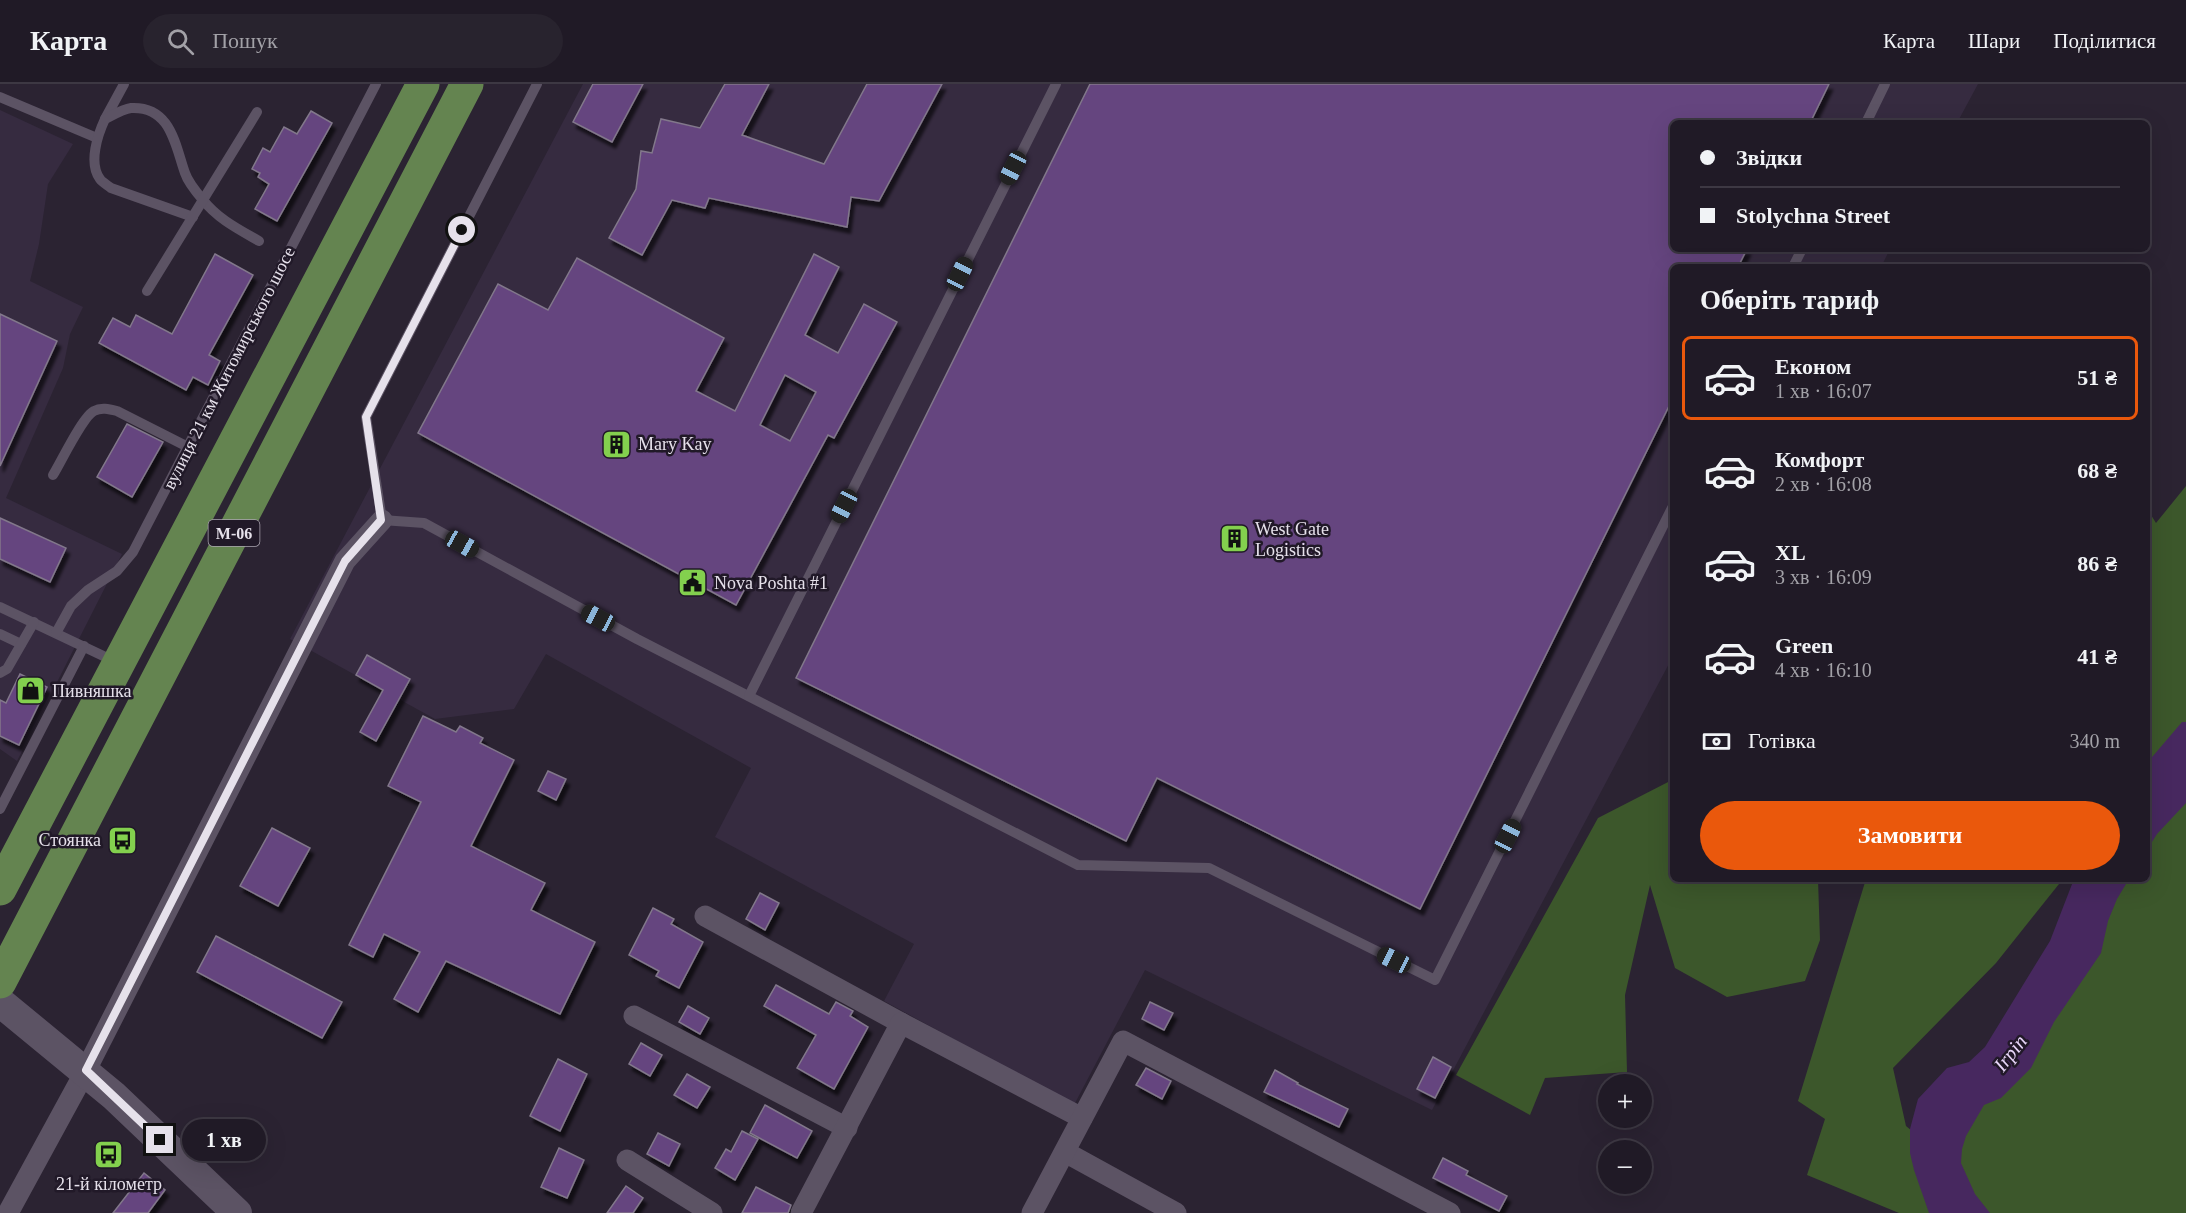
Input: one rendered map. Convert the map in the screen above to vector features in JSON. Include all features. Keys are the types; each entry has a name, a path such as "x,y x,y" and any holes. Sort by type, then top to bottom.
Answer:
{"highway":[{"name":"М-06","path":"0,889 423,84"},
{"name":"М-06","path":"0,982 467,84"}],"main road":[{"path":"0,1002 86,1070 237,1213"}],"street":[{"path":"8,1213 86,1070 345,561 381,520"},
{"path":"705,916 1082,1118"},
{"path":"634,1016 847,1128"},
{"path":"801,1213 901,1023"},
{"path":"1032,1213 1123,1041 1450,1213"},
{"path":"1065,1152 1176,1213"},
{"path":"627,1160 712,1213"}],"lane":[{"path":"124,84 97,138 95,168 100,180 111,188 193,217"},
{"name":"вулиця 21 км Житомирського шосе","path":"57,633 71,606 88,590 117,571 133,552 376,84"},
{"path":"537,84 366,417 381,520 424,524 637,639 1078,865 1209,868 1435,980 1670,512"},
{"path":"748,696 1056,84"},
{"path":"1867,120 1885,84"},
{"path":"0,98 97,138"},
{"path":"105,118 130,108 152,111 167,124 178,146 186,175 203,200 224,222 259,241"},
{"path":"147,291 256,112"},
{"path":"53,475 82,423 92,411 104,408 117,411 188,447"},
{"path":"0,607 119,663"},
{"path":"0,673 7,669 34,622"},
{"path":"0,634 21,644"},
{"path":"0,809 84,646"}],"shaded area":[{"path":"583,84 1978,84 1959,120 1670,120 1670,252 1888,252 1882,264 1670,264 1670,662 1432,1110 1145,970 1074,1105 884,1001 914,944 715,837 751,768 546,654 514,709 435,719 290,639"},
{"path":"0,110 73,144 48,184 39,244 30,281 83,307 70,334 63,368 6,498 122,554 17,761 0,749"}],"green space":[{"path":"2186,486 2186,724 2150,769 2150,513 2156,523"},
{"path":"2186,777 2186,1213 1899,1213 1807,1175 1825,1119 1798,1101 1865,882 2061,882 1996,963 1893,1068 1906,1126 1930,1146 2106,882 2150,882 2150,816"},
{"path":"1670,781 1670,882 1818,882 1820,940 1805,981 1727,997 1675,968 1650,885 1625,995 1627,1072 1545,1078 1530,1115 1456,1075 1598,818"}],"water":[{"path":"2182,722 2186,722 2186,803 2157,834 2150,845 2150,759"},
{"name":"Irpin","path":"2073,882 2127,882 2108,921 2101,953 2054,1022 2031,1068 2001,1098 1984,1105 1966,1136 1961,1163 1975,1194 1990,1213 1929,1213 1910,1153 1910,1129 1918,1099 1947,1068 1969,1062 1985,1047 2050,941"}],"building":[{"path":"593,84 643,84 612,142 573,122"},
{"path":"725,84 769,84 742,135 824,164 867,84 942,84 879,201 851,197 847,227 709,198 705,208 672,200 642,255 609,238 636,189 641,151 652,153 661,119 700,128"},
{"name":"West Gate Logistics","path":"1090,84 1829,84 1811,120 1670,120 1670,252 1746,252 1740,264 1670,264 1670,404 1420,909 1157,778 1126,841 796,678"},
{"path":"311,111 332,123 277,221 255,209 269,184 258,177 260,173 252,169 263,148 270,152 284,127 297,134"},
{"path":"215,254 253,275 209,355 220,361 208,385 193,377 186,390 99,343 113,318 130,327 136,315 172,334"},
{"name":"Mary Kay","path":"814,254 839,267 805,335 838,353 864,304 897,322 834,438 828,435 736,605 418,433 498,284 548,310 577,258 724,338 696,391 735,411","holes":["785,375 816,392 790,441 760,425"]},
{"path":"0,314 57,341 0,466"},
{"path":"127,424 163,442 132,497 97,477"},
{"path":"0,518 66,548 50,582 0,559"},
{"path":"367,655 410,679 376,741 360,732 383,690 356,675"},
{"path":"20,674 47,687 19,745 0,736 0,700 6,703"},
{"path":"423,716 456,732 460,726 483,738 480,743 514,760 471,846 545,883 531,910 595,942 560,1014 446,961 418,1012 394,999 420,952 384,934 373,957 349,945 421,802 388,786"},
{"path":"548,771 566,779 556,800 538,791"},
{"path":"272,828 310,848 278,906 240,886"},
{"path":"760,893 779,903 765,930 746,919"},
{"path":"653,908 674,919 671,924 703,942 679,988 656,976 659,971 629,955"},
{"path":"216,936 342,1002 322,1038 197,972"},
{"path":"776,985 829,1014 836,1002 853,1011 850,1016 868,1027 834,1089 797,1068 816,1035 764,1006"},
{"path":"1150,1002 1173,1013 1164,1030 1142,1019"},
{"path":"688,1006 709,1018 700,1034 679,1022"},
{"path":"641,1043 662,1055 650,1076 629,1064"},
{"path":"1433,1057 1451,1067 1435,1098 1417,1089"},
{"path":"558,1059 587,1074 560,1131 530,1116"},
{"path":"1146,1068 1171,1081 1162,1099 1136,1085"},
{"path":"1275,1070 1297,1084 1348,1109 1339,1127 1264,1092"},
{"path":"687,1074 710,1087 697,1108 674,1095"},
{"path":"765,1105 812,1131 797,1158 750,1133"},
{"path":"742,1131 758,1139 735,1180 715,1168 726,1149 731,1152"},
{"path":"658,1133 680,1144 669,1166 647,1154"},
{"path":"559,1148 584,1160 567,1198 541,1187"},
{"path":"1443,1158 1468,1171 1466,1175 1507,1196 1499,1211 1433,1178"},
{"path":"144,1173 165,1190 148,1213 113,1213"},
{"path":"626,1186 643,1198 633,1213 607,1213"},
{"path":"756,1187 791,1205 788,1213 742,1213"}],"place":[{"name":"Mary Kay","path":"617,444"},
{"name":"West Gate Logistics","path":"1234,539"},
{"name":"Nova Poshta #1","path":"693,583"},
{"name":"Пивняшка","path":"31,691"},
{"name":"Стоянка","path":"122,840"},
{"name":"21-й кілометр","path":"109,1155"}],"route":[{"path":"160,1140 86,1070 345,561 381,520 366,417 462,230"}]}
